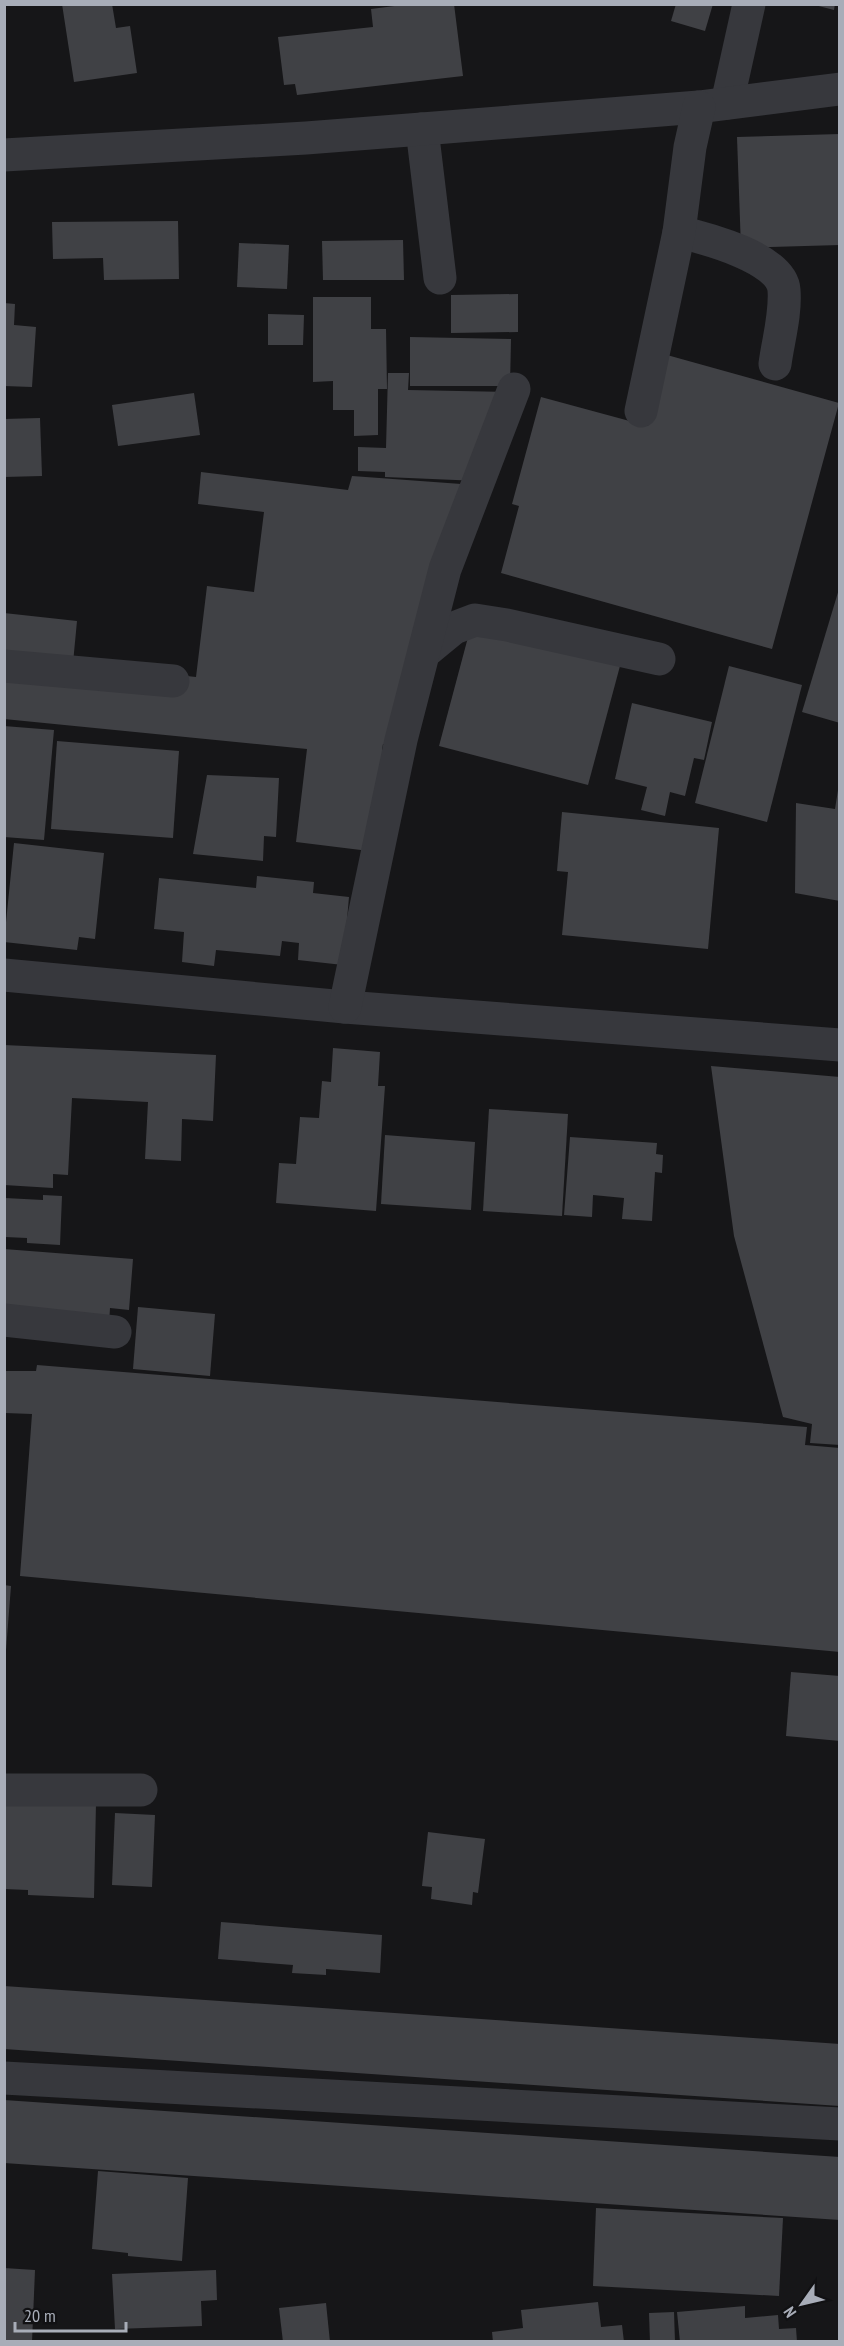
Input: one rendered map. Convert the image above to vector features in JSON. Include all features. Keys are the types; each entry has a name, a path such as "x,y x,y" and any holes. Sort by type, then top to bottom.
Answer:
{"street":[{"path":"641,411 678,232 690,147 713,105 749,4"},
{"path":"4,155 422,129 713,105 840,89"},
{"path":"422,129 440,278"},
{"path":"678,232 698,236 761,260 775,270 784,288 775,364"},
{"path":"345,1006 401,740 426,651 445,569 514,389"},
{"path":"426,651 454,628 475,620 659,659"},
{"path":"4,666 173,681"},
{"path":"4,975 345,1006 840,1045"},
{"path":"4,1320 115,1332"},
{"path":"4,1790 141,1790"},
{"path":"4,2078 840,2124"}],"building":[{"path":"62,4 112,4 116,28 130,26 137,73 74,82"},
{"path":"410,4 454,4 463,76 297,95 295,84 284,85 278,37 373,27 371,9"},
{"path":"676,4 713,4 705,31 671,21"},
{"path":"811,4 835,4 834,10"},
{"path":"840,134 840,245 741,248 737,137"},
{"path":"178,221 179,279 104,280 103,258 53,259 52,222"},
{"path":"403,240 404,280 323,280 322,241"},
{"path":"239,243 289,245 287,289 237,287"},
{"path":"518,294 518,332 451,333 451,295"},
{"path":"313,297 371,297 371,329 386,329 387,389 378,389 378,435 354,436 354,410 333,410 333,381 313,382"},
{"path":"4,303 15,304 14,325 36,327 32,387 4,386"},
{"path":"268,314 304,315 303,345 268,345"},
{"path":"410,337 511,339 510,386 410,386"},
{"path":"667,355 839,403 772,649 501,573 519,506 512,504 541,397 648,426"},
{"path":"388,373 409,373 408,390 510,392 479,481 385,477 385,472 358,471 358,447 386,448"},
{"path":"194,393 200,435 118,446 112,405"},
{"path":"40,418 42,476 4,477 4,419"},
{"path":"201,472 348,490 352,476 475,485 399,746 383,744 382,750 402,754 377,852 296,842 307,749 4,719 4,656 196,677 207,586 254,592 264,512 198,504"},
{"path":"840,589 840,723 802,712"},
{"path":"4,613 77,621 73,663 4,655"},
{"path":"471,626 620,666 588,785 439,746"},
{"path":"729,666 802,685 767,822 695,803"},
{"path":"632,703 712,722 704,760 694,758 685,796 670,792 665,816 641,810 647,787 615,779"},
{"path":"4,726 54,730 44,840 4,837"},
{"path":"57,741 179,751 173,838 51,829"},
{"path":"207,775 279,778 276,837 264,836 263,861 193,854"},
{"path":"838,790 840,901 795,893 796,803 835,809"},
{"path":"562,812 719,828 708,949 562,935 568,872 557,871"},
{"path":"14,843 104,853 95,939 79,937 77,950 4,942"},
{"path":"257,876 314,882 313,893 349,897 343,965 298,960 299,943 282,941 280,956 216,950 214,966 182,962 184,932 154,929 159,878 256,888"},
{"path":"4,1045 216,1055 213,1121 182,1119 181,1161 145,1159 148,1102 72,1098 68,1175 53,1174 53,1188 4,1185"},
{"path":"333,1048 380,1052 378,1086 385,1086 376,1211 276,1203 279,1163 296,1164 300,1117 319,1118 322,1081 331,1082"},
{"path":"711,1066 840,1077 840,1445 810,1443 812,1424 783,1417 734,1236"},
{"path":"489,1109 568,1114 562,1216 483,1211"},
{"path":"385,1135 475,1142 471,1210 381,1204"},
{"path":"570,1137 657,1143 656,1154 663,1155 662,1173 655,1172 652,1221 622,1219 624,1198 593,1195 592,1217 564,1215"},
{"path":"43,1195 62,1196 60,1245 27,1243 27,1238 5,1237 5,1198 43,1200"},
{"path":"4,1249 133,1259 129,1310 110,1308 109,1324 4,1316"},
{"path":"138,1307 215,1314 210,1376 133,1369"},
{"path":"37,1365 807,1427 805,1445 840,1448 840,1652 20,1576 32,1414 5,1413 5,1371 36,1371"},
{"path":"4,1585 11,1586 6,1650 4,1650"},
{"path":"791,1672 840,1676 840,1741 786,1736"},
{"path":"4,1800 96,1803 94,1898 28,1895 28,1890 4,1889"},
{"path":"115,1813 155,1815 152,1887 112,1885"},
{"path":"428,1832 485,1839 478,1893 473,1892 472,1905 431,1899 432,1887 422,1886"},
{"path":"221,1922 382,1935 380,1973 326,1969 326,1975 292,1973 293,1965 218,1959"},
{"path":"4,1986 840,2044 840,2106 4,2049"},
{"path":"4,2100 840,2157 840,2220 4,2163"},
{"path":"98,2171 188,2178 182,2261 128,2256 128,2253 92,2249"},
{"path":"596,2208 783,2218 779,2296 593,2286"},
{"path":"4,2268 35,2270 32,2342 4,2342"},
{"path":"216,2270 217,2300 201,2301 202,2326 115,2329 112,2274"},
{"path":"598,2302 601,2327 622,2325 624,2342 493,2342 492,2332 523,2328 521,2310"},
{"path":"326,2303 330,2342 283,2342 279,2308"},
{"path":"745,2306 745,2318 778,2315 779,2329 796,2328 797,2342 680,2342 677,2312"},
{"path":"674,2312 675,2342 650,2342 649,2313"}]}
